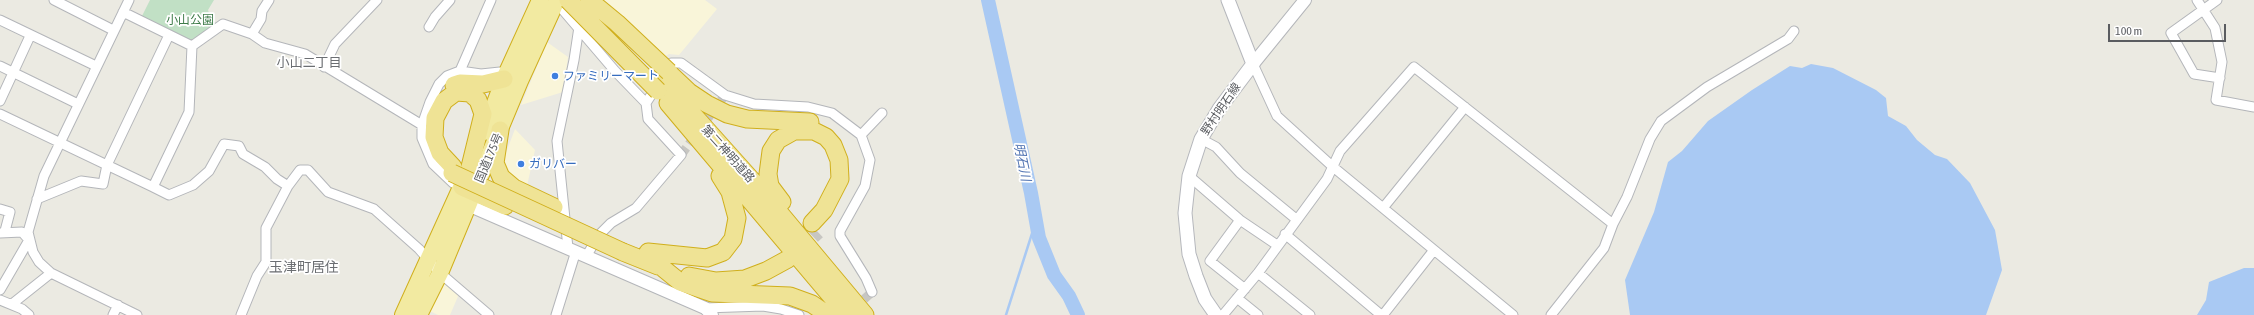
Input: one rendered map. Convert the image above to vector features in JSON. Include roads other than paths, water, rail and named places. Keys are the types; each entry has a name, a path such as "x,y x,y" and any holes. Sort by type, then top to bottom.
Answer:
{"highway":[{"name":"第二神明道路","path":"555,0 663,81 712,156 847,315"},
{"name":"国道175号","path":"419,315 440,273 465,196 470,167 507,73 555,0"},
{"name":"国道175号","path":"403,315 500,130 555,0"},
{"name":"第二神明道路","path":"584,0 663,81 758,187 864,315"},
{"path":"589,0 617,23 663,81 689,92 727,114 747,119 809,122 832,132 846,152 850,164 849,178 844,194 815,227 840,179 839,160 833,144 826,137 814,131 794,131 778,140 771,152 768,174 770,186 817,246 827,270"},
{"path":"507,73 483,84 460,83 442,91 428,116 426,130 428,142 440,164 572,225 622,246 664,269 680,282 712,293 790,296 812,304 828,315"},
{"path":"452,170 440,153 434,137 435,118 444,101 456,92 470,93 478,100 483,114 482,126 473,152 470,167"},
{"path":"500,130 495,163 501,176 514,188 554,207 572,225"},
{"path":"622,246 648,252 707,258 723,252 733,239 737,218 730,192 716,170 712,156"},
{"path":"465,196 538,221 572,225"},
{"path":"648,252 668,262 714,272 734,272 785,255 766,271 745,279 716,281 664,269"}],"main road":[{"path":"1228,0 1254,64"},
{"name":"野村明石線","path":"1216,315 1205,298 1189,254 1185,213 1189,176 1201,139 1219,109 1254,64"}],"street":[{"path":"54,0 113,30"},
{"path":"129,0 113,30 44,176 28,232 33,252 39,262 51,273 137,315"},
{"path":"252,34 261,19 262,11 269,0"},
{"path":"324,66 335,44 377,0"},
{"path":"429,28 434,17 450,0"},
{"path":"460,71 491,0"},
{"path":"555,0 615,71 646,103 648,119 681,155 636,208 611,223 599,235 577,251"},
{"path":"1305,0 1254,64 1277,116 1332,166 1513,315"},
{"path":"2197,0 2215,28 2222,62 2216,100 2254,107"},
{"path":"2217,0 2171,32 2194,74 2220,78"},
{"path":"123,12 192,46"},
{"path":"0,20 30,36 96,66"},
{"path":"192,46 223,24 252,34 265,43 305,54 422,125"},
{"path":"556,315 577,251 557,141 574,60 579,27"},
{"path":"1551,315 1604,248 1613,224 1627,197 1650,139 1661,121 1707,88 1788,39 1794,31"},
{"path":"37,199 81,181 102,184 108,165 169,35"},
{"path":"0,101 30,36"},
{"path":"153,187 189,112 192,46"},
{"path":"646,103 671,63 682,63 725,95 754,104 808,107 832,113 861,135 870,160 865,186 840,231 840,236 866,278 872,292"},
{"path":"0,66 78,104"},
{"path":"1223,315 1258,273 1296,219 1327,179 1340,151 1414,67 1613,224"},
{"path":"507,73 481,74 460,71 447,76 439,84 430,102 422,125 422,138 433,164 465,196 577,251 709,311 763,306 781,309 800,315"},
{"path":"1383,208 1465,107"},
{"path":"861,135 882,113"},
{"path":"0,114 169,195 193,185 209,171 224,144 238,146 244,154 265,167 277,179 288,186"},
{"path":"1201,139 1216,147 1240,173 1296,219"},
{"path":"241,315 257,276 266,262 266,228 288,186 300,170 308,170 328,192 374,209 419,249 440,273 489,315"},
{"path":"1189,176 1240,220 1277,245"},
{"path":"0,209 10,212 2,232 22,232 29,240"},
{"path":"1240,220 1210,261 1244,289"},
{"path":"1285,234 1382,315 1434,250"},
{"path":"0,290 29,240"},
{"path":"12,304 51,273"},
{"path":"1258,273 1310,315"},
{"path":"1237,298 1258,315"},
{"path":"0,300 12,304 29,315"},
{"path":"113,315 118,305"}],"water":[{"path":"1811,64 1833,68 1876,90 1886,98 1888,116 1906,126 1917,140 1935,155 1947,159 1970,183 1995,230 2002,270 1986,315 1630,315 1625,280 1654,212 1668,162 1682,151 1708,121 1752,90 1790,66 1802,68"},
{"path":"2244,268 2254,268 2254,315 2197,315 2206,300 2209,282"}],"waterway":[{"name":"明石川","path":"988,0 1031,193 1039,238 1054,275 1069,296 1078,315"},
{"path":"1006,315 1036,221"}],"tunnel":[{"path":"681,155 725,95"},
{"path":"794,253 817,231"},
{"path":"854,308 872,292"}],"place":[{"name":"ファミリーマート","path":"555,76"},
{"name":"ガリバー","path":"521,164"}],"district":[{"name":"小山二丁目","path":"309,63"},
{"name":"玉津町居住","path":"304,268"}],"park label":[{"name":"小山公園","path":"190,20"}]}
